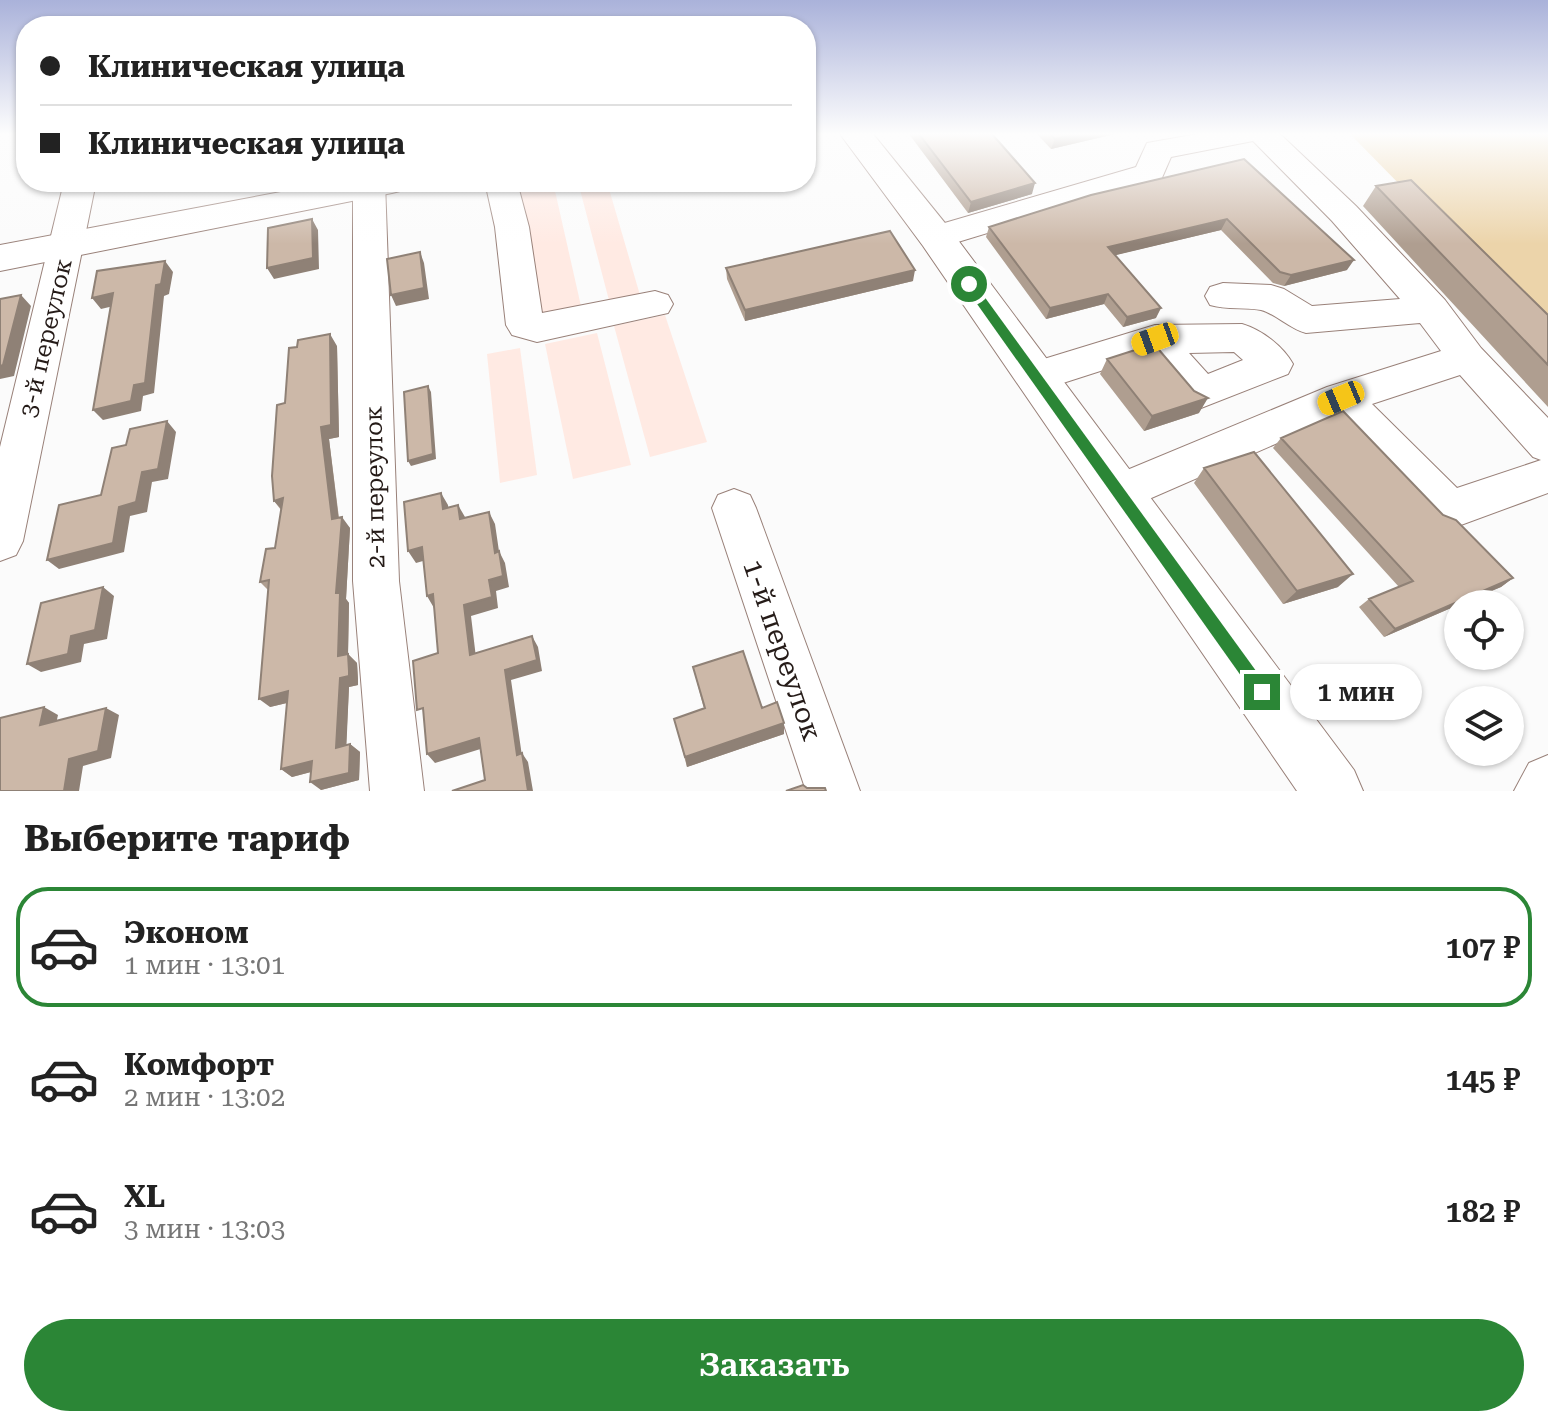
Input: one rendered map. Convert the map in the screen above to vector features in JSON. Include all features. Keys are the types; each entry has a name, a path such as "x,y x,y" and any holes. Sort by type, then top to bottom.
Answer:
{"main road":[{"path":"885,171 936,237 1333,791"},
{"path":"0,258 331,192"}],"street":[{"path":"936,237 1151,171"},
{"path":"1301,171 1345,213 1432,309 1467,358 1548,445"},
{"name":"3-й переулок","path":"0,541 78,192"},
{"name":"2-й переулок","path":"377,192 376,581 397,791"},
{"path":"503,192 512,227 525,325 537,328 655,304"},
{"path":"1223,296 1271,298 1306,320 1432,309"},
{"path":"1035,377 1155,339"},
{"path":"1118,493 1341,398 1467,358"},
{"path":"1341,398 1450,510 1548,475"},
{"name":"1-й переулок","path":"734,508 833,791"},
{"path":"1541,791 1548,782"}],"shaded area":[{"path":"1386,171 1548,171 1548,335"},
{"path":"513,192 555,192 583,315 536,325"},
{"path":"581,192 610,192 642,302 611,308"},
{"path":"665,315 707,442 650,457 614,326"},
{"path":"597,333 631,465 573,479 545,344"},
{"path":"520,348 537,475 500,483 487,354"}],"building":[{"path":"947,171 1024,171 1035,183 971,202"},
{"path":"1193,171 1257,171 1354,260 1291,275 1280,272 1227,219 1108,247 1161,308 1127,317 1108,294 1050,308 989,227 1091,195"},
{"path":"1411,180 1548,315 1548,365 1376,186"},
{"path":"312,219 313,258 267,268 268,228"},
{"path":"890,231 915,270 745,310 726,268"},
{"path":"420,252 424,288 391,295 387,259"},
{"path":"165,261 161,284 156,285 145,383 134,385 131,401 93,410 113,293 92,298 97,271"},
{"path":"21,295 3,365 0,366 0,299"},
{"path":"330,334 331,425 321,427 332,519 342,517 336,593 340,593 338,656 348,654 349,676 340,678 336,748 350,744 349,773 310,782 312,761 281,769 288,691 259,699 269,580 260,582 266,549 275,548 283,498 274,501 272,476 277,405 285,403 289,348 297,347 298,340"},
{"path":"1154,344 1194,391 1208,398 1152,416 1107,359"},
{"path":"428,386 433,454 408,461 404,392"},
{"path":"1343,411 1443,515 1456,520 1513,578 1485,590 1444,590 1444,608 1395,629 1369,599 1413,581 1281,438"},
{"path":"167,421 158,469 142,472 136,502 119,507 113,543 47,560 59,505 101,495 112,448 126,445 130,429"},
{"path":"1254,452 1353,574 1297,591 1204,468"},
{"path":"441,493 443,509 458,505 460,519 489,512 495,553 499,551 503,576 489,580 492,597 464,605 470,655 532,636 537,660 505,670 517,755 522,753 528,791 452,791 485,780 479,738 427,754 423,708 417,710 413,661 438,653 433,594 427,596 422,547 408,551 404,502"},
{"path":"103,587 95,630 71,636 68,654 27,664 41,603"},
{"path":"743,651 762,708 777,702 784,723 685,757 674,719 705,708 693,667"},
{"path":"44,707 40,725 106,708 98,751 69,759 64,791 0,791 0,718"},
{"path":"803,785 807,788 825,788 826,791 786,791"}],"route":[{"path":"969,284 1262,692"}]}
